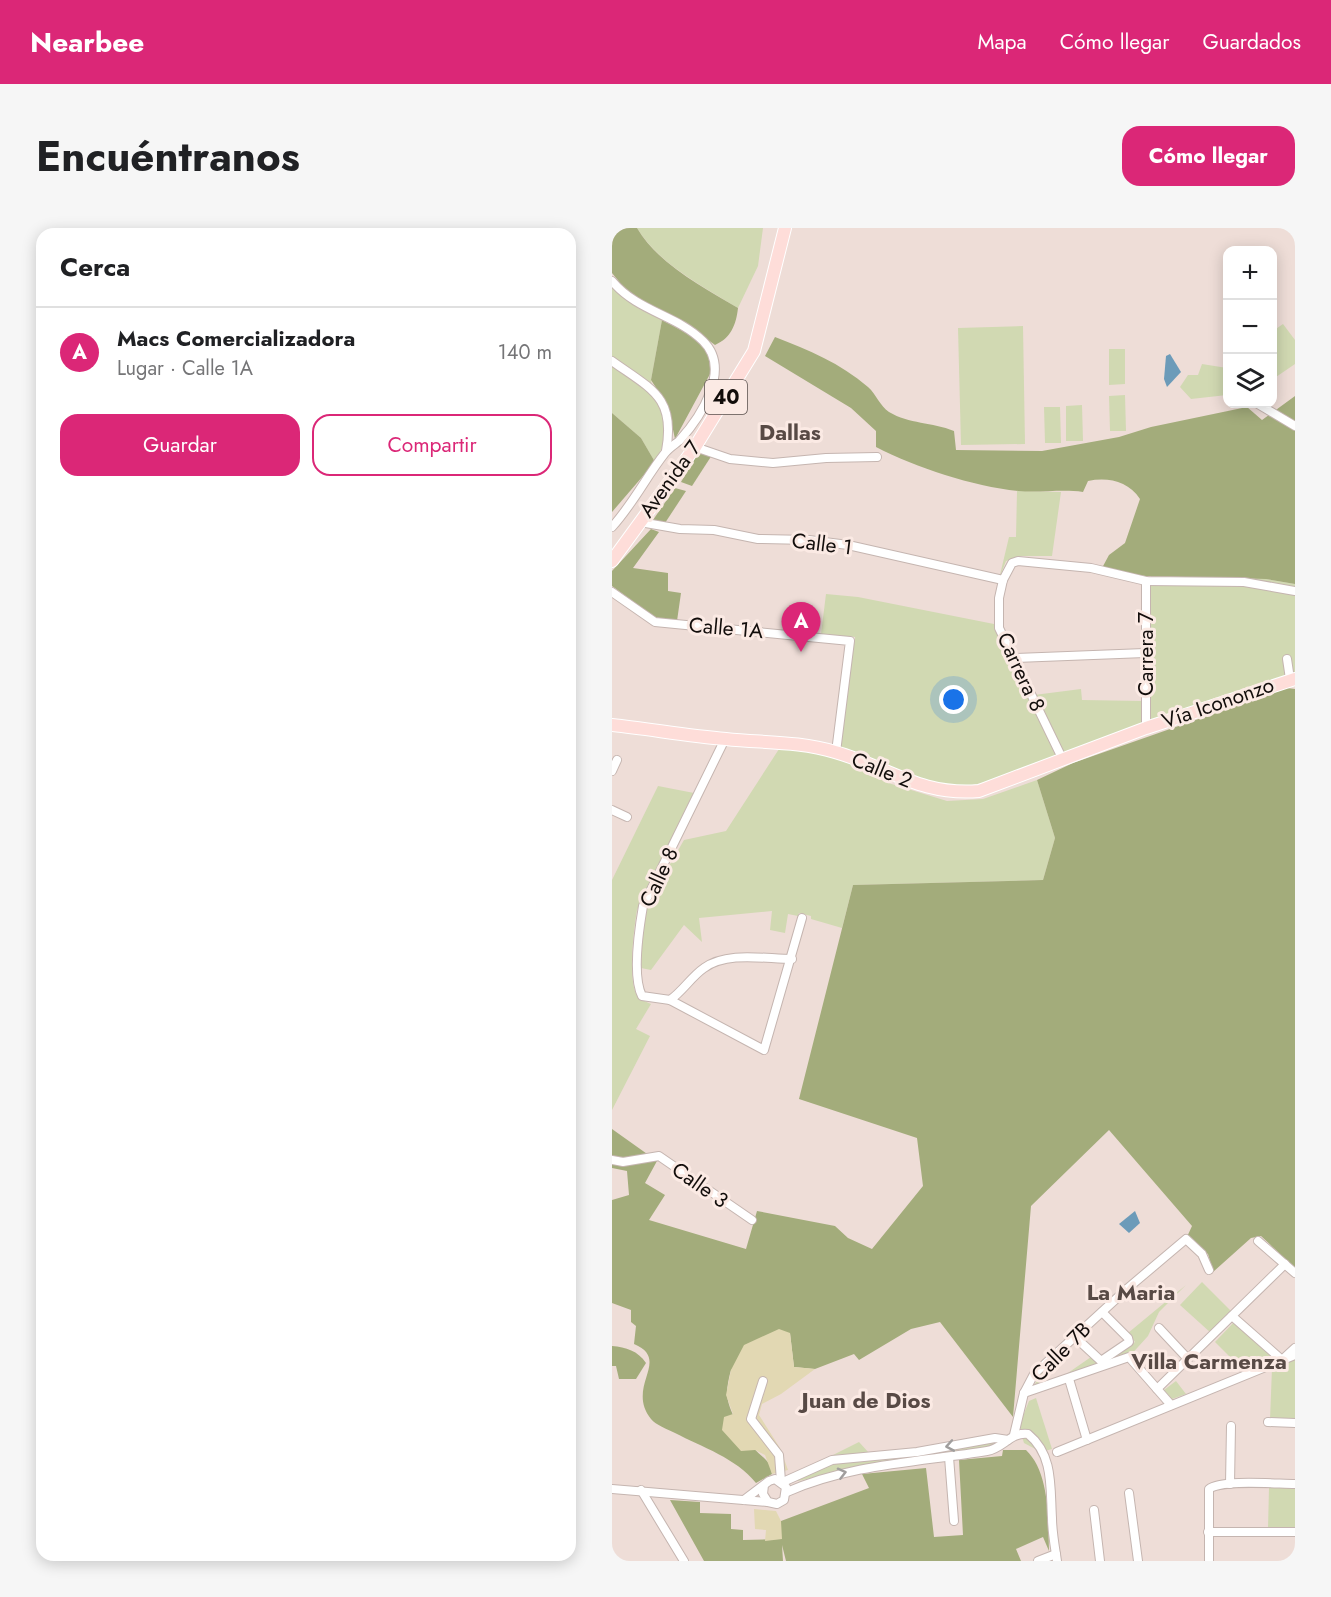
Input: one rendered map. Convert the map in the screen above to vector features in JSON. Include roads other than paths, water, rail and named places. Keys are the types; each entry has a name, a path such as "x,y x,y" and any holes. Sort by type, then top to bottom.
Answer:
{"main road":[{"name":"Avenida 7","path":"612,561 695,447 754,351 785,228"},
{"name":"Vía Icononzo","path":"1144,729 1292,679"},
{"name":"Calle 2","path":"612,725 725,739 799,744 836,752 919,786 960,792 979,791 1144,729"}],"street":[{"path":"612,281 638,304 702,340 714,354 717,374 710,391 679,440 666,451 642,489 612,527"},
{"path":"612,361 659,397 669,418 666,451"},
{"path":"1265,408 1295,426"},
{"path":"695,447 729,459 773,463 826,458 877,457"},
{"name":"Calle 1","path":"640,522 680,529 714,530 758,539 809,540 848,545 1003,580"},
{"path":"1003,580 1012,563 1018,561 1091,568 1146,581 1244,582 1295,591"},
{"name":"Carrera 8","path":"1003,580 999,598 999,628 1063,760"},
{"name":"Carrera 7","path":"1144,729 1146,581"},
{"name":"Calle 1A","path":"612,592 655,622 850,641 836,752"},
{"path":"1014,658 1145,653"},
{"path":"1287,659 1292,679"},
{"name":"Calle 8","path":"670,1000 642,996 637,986 639,926 644,906 725,739"},
{"path":"612,771 616,760"},
{"path":"612,810 627,817"},
{"path":"792,959 720,960 705,967 684,990 670,1000 764,1050 792,959 802,918"},
{"name":"Calle 3","path":"612,1160 623,1162 659,1156 752,1220"},
{"name":"Calle 7B","path":"1011,1437 1024,1393 1034,1374 1186,1239 1202,1254 1209,1270"},
{"path":"1258,1241 1295,1273"},
{"path":"1157,1389 1285,1264"},
{"path":"1075,1337 1101,1361 1129,1342 1128,1338 1102,1312"},
{"path":"1232,1316 1282,1360"},
{"path":"1160,1328 1188,1359"},
{"path":"1282,1360 1295,1348"},
{"path":"1057,1452 1295,1355"},
{"path":"1024,1393 1129,1357 1171,1405"},
{"path":"1069,1379 1087,1440"},
{"path":"764,1381 751,1419 779,1455 782,1482 787,1492"},
{"path":"1268,1422 1295,1423"},
{"path":"1230,1484 1231,1426"},
{"path":"744,1500 772,1479 782,1482 832,1460 917,1452 1028,1434 1038,1442 1046,1460 1052,1487 1052,1519 1057,1557 1038,1561"},
{"path":"612,1489 781,1502 787,1492 836,1474 874,1465 997,1449 1011,1437"},
{"path":"949,1457 954,1521"},
{"path":"1209,1561 1209,1489 1213,1485 1295,1484"},
{"path":"764,1485 763,1494 768,1502"},
{"path":"641,1490 684,1561"},
{"path":"1129,1493 1138,1561"},
{"path":"1094,1510 1100,1561"},
{"path":"1208,1532 1295,1532"}],"water":[{"path":"1170,354 1181,372 1167,387 1164,379 1166,356"},
{"path":"1135,1211 1140,1223 1129,1233 1119,1224"}],"place":[{"name":"Macs Comercializadora","path":"801,652"}],"district":[{"name":"Dallas","path":"790,432"},
{"name":"La Maria","path":"1131,1292"},
{"name":"Villa Carmenza","path":"1209,1361"},
{"name":"Juan de Dios","path":"866,1400"}]}
